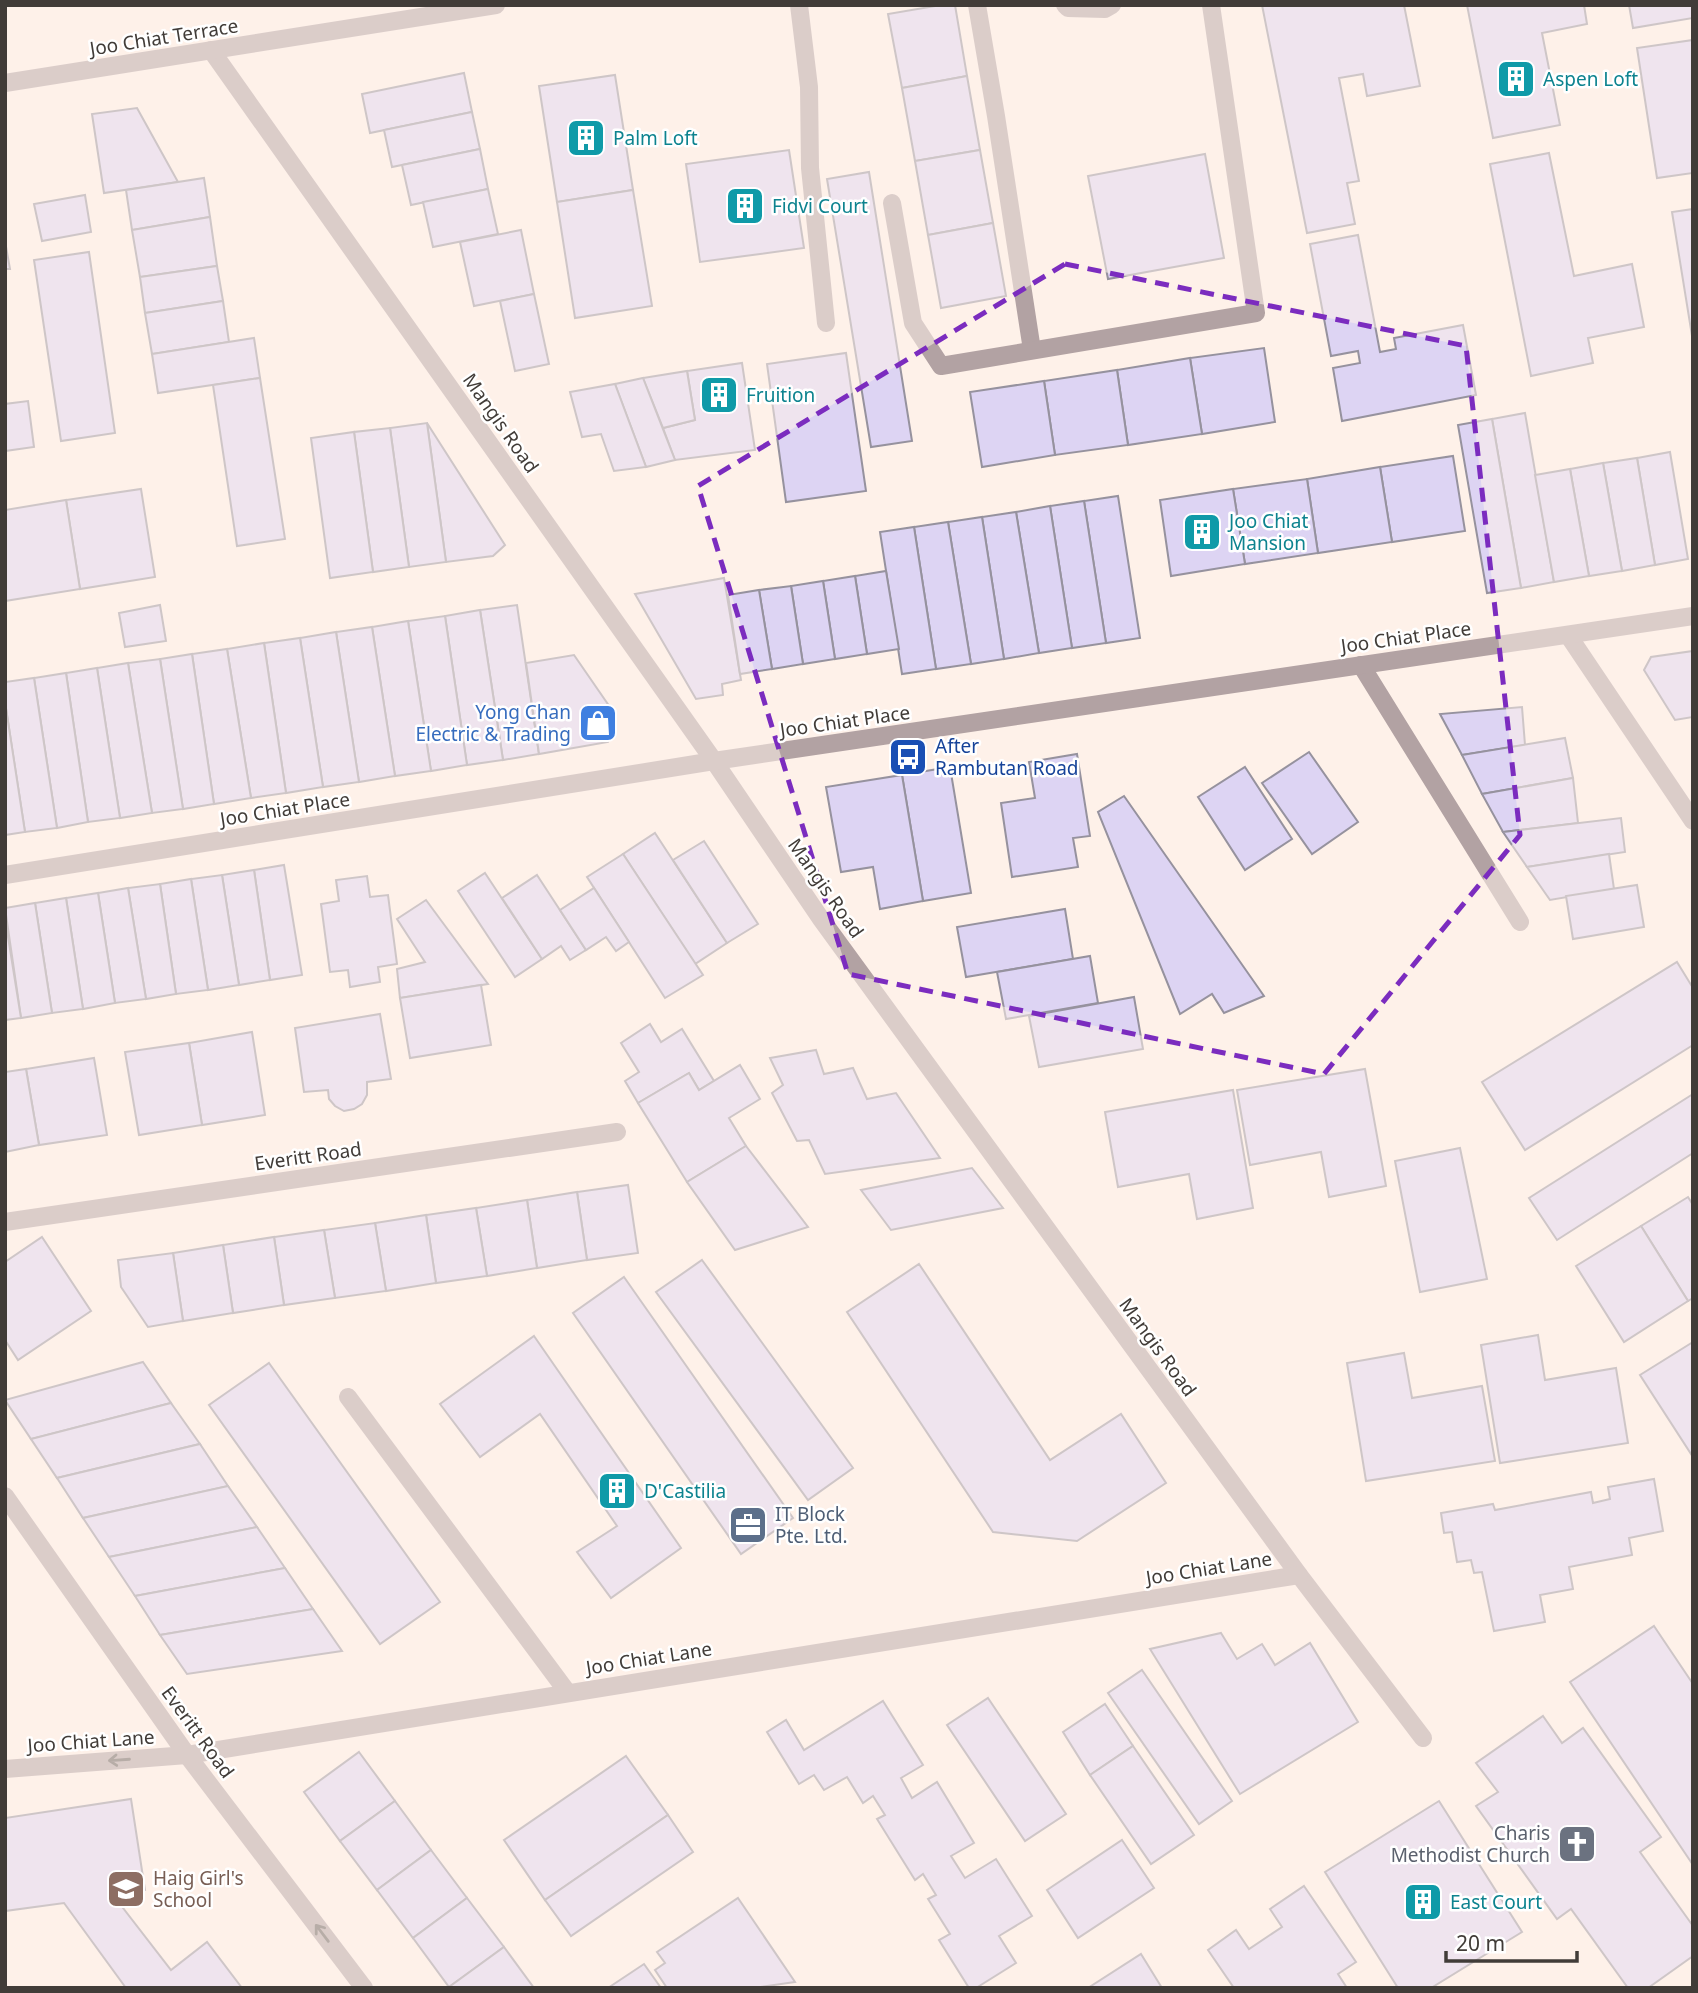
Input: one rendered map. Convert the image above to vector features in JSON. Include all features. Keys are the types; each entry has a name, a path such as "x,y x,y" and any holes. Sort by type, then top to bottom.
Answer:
{"street":[{"name":"Joo Chiat Terrace","path":"5,83 496,5"},
{"path":"799,5 809,87 810,168 826,323"},
{"path":"977,5 1032,350"},
{"path":"1065,5 1068,8 1105,9 1112,5"},
{"path":"892,204 913,323 941,366 1256,313 1211,5"},
{"name":"Mangis Road","path":"211,50 714,761 821,919 1299,1575 1423,1738"},
{"name":"Joo Chiat Place","path":"5,875 714,761 1693,616"},
{"path":"1567,635 1693,821"},
{"path":"1361,665 1520,922"},
{"name":"Everitt Road","path":"5,1222 617,1132"},
{"path":"348,1397 568,1693"},
{"name":"Everitt Road","path":"5,1496 187,1755 364,1988"},
{"name":"Joo Chiat Lane","path":"5,1769 187,1755 1299,1575"}],"highlighted area":[{"path":"1065,264 1466,346 1520,835 1324,1074 848,974 698,486"}],"building":[{"path":"955,5 967,76 902,88 888,14"},
{"path":"1262,5 1404,5 1420,86 1367,96 1363,74 1339,78 1359,181 1347,183 1355,224 1307,233"},
{"name":"Aspen Loft","path":"1467,5 1584,5 1587,24 1542,33 1560,125 1493,138"},
{"path":"1629,5 1693,5 1693,18 1633,28"},
{"path":"1693,40 1693,173 1657,178 1637,48"},
{"path":"464,73 472,112 370,133 362,94"},
{"name":"Palm Loft","path":"615,75 633,190 557,202 539,86"},
{"path":"967,76 980,150 915,161 902,88"},
{"path":"137,108 178,182 104,193 92,114"},
{"path":"472,112 480,149 392,167 384,130"},
{"path":"480,149 488,189 411,205 402,165"},
{"name":"Fidvi Court","path":"789,150 804,248 700,262 686,164"},
{"path":"980,150 993,223 928,235 915,161"},
{"path":"1549,153 1574,276 1632,264 1644,327 1588,338 1593,363 1531,376 1490,164"},
{"path":"1205,154 1224,258 1108,279 1088,176"},
{"path":"869,172 912,441 871,447 827,179"},
{"path":"204,178 210,217 132,230 126,190"},
{"path":"488,189 498,234 433,247 423,202"},
{"path":"633,190 652,306 575,318 557,202"},
{"path":"85,195 91,232 42,241 34,204"},
{"path":"1693,209 1693,342 1672,212"},
{"path":"210,217 217,266 140,277 132,230"},
{"path":"993,223 1006,296 941,308 928,235"},
{"path":"521,230 534,294 474,306 460,242"},
{"path":"1358,235 1380,352 1396,349 1394,338 1463,325 1476,395 1342,421 1333,368 1360,363 1358,351 1331,356 1310,244"},
{"path":"5,241 10,269 5,269"},
{"path":"89,252 115,433 61,441 34,260"},
{"path":"217,266 223,301 145,313 140,277"},
{"path":"534,294 549,364 515,371 500,301"},
{"path":"223,301 229,342 152,354 145,313"},
{"path":"254,338 260,378 158,393 152,354"},
{"path":"1264,348 1275,422 1202,434 1190,358"},
{"path":"846,353 866,491 786,502 767,364"},
{"path":"1190,358 1202,434 1128,445 1117,370"},
{"name":"Fruition","path":"742,363 755,450 675,460 663,428 695,420 687,371"},
{"path":"1117,370 1128,445 1055,455 1044,381"},
{"path":"687,371 695,420 663,428 643,378"},
{"path":"260,378 285,539 237,546 213,385"},
{"path":"643,378 675,460 646,467 615,384"},
{"path":"1044,381 1055,455 982,467 970,392"},
{"path":"615,384 646,467 614,471 601,434 582,437 570,392"},
{"path":"28,401 34,447 5,451 5,404"},
{"path":"1525,413 1554,582 1521,588 1492,419"},
{"path":"1492,419 1521,588 1487,593 1458,425"},
{"path":"427,423 505,545 493,556 446,562"},
{"path":"427,423 446,562 409,567 390,428"},
{"path":"390,428 409,567 373,572 354,432"},
{"path":"354,432 373,572 330,578 311,438"},
{"path":"1670,452 1688,559 1655,565 1637,458"},
{"path":"1453,456 1465,531 1392,542 1380,467"},
{"path":"1637,458 1655,565 1622,571 1603,463"},
{"path":"1603,463 1622,571 1589,576 1570,469"},
{"path":"1380,467 1392,542 1318,553 1307,479"},
{"path":"1570,469 1589,576 1554,582 1535,475"},
{"path":"1307,479 1318,553 1245,564 1233,489"},
{"path":"141,489 155,577 80,589 66,500"},
{"name":"Joo Chiat Mansion","path":"1233,489 1245,564 1171,576 1160,500"},
{"path":"1118,496 1140,638 1106,643 1084,501"},
{"path":"66,500 80,589 5,601 5,510"},
{"path":"1084,501 1106,643 1072,648 1050,506"},
{"path":"1050,506 1072,648 1039,653 1016,512"},
{"path":"1016,512 1039,653 1004,659 982,517"},
{"path":"982,517 1004,659 971,664 948,522"},
{"path":"948,522 971,664 936,669 914,527"},
{"path":"914,527 936,669 902,674 880,532"},
{"path":"886,571 899,649 867,654 855,576"},
{"path":"855,576 867,654 835,659 823,581"},
{"path":"724,578 741,680 722,684 723,695 696,699 635,594"},
{"path":"823,581 835,659 803,664 791,586"},
{"path":"791,586 803,664 772,669 759,590"},
{"path":"759,590 772,669 740,674 728,595"},
{"path":"160,605 166,641 125,647 119,613"},
{"path":"517,605 539,754 503,760 480,610"},
{"path":"480,610 503,760 467,765 445,616"},
{"path":"445,616 467,765 431,771 408,621"},
{"path":"408,621 431,771 395,776 372,627"},
{"path":"372,627 395,776 359,782 336,632"},
{"path":"336,632 359,782 323,787 300,638"},
{"path":"300,638 323,787 286,793 264,643"},
{"path":"264,643 286,793 251,798 227,649"},
{"path":"227,649 251,798 214,804 192,654"},
{"path":"1693,651 1693,717 1675,720 1644,670 1651,657"},
{"path":"192,654 214,804 183,809 160,659"},
{"path":"574,655 614,713 608,742 539,754 526,663"},
{"path":"160,659 183,809 152,813 128,663"},
{"path":"128,663 152,813 120,818 97,668"},
{"path":"97,668 120,818 88,822 66,673"},
{"path":"66,673 88,822 57,828 34,678"},
{"path":"34,678 57,828 25,832 5,702 5,682"},
{"path":"5,702 25,832 5,835"},
{"path":"1522,707 1525,745 1462,755 1440,714"},
{"path":"1565,738 1573,778 1482,794 1462,755"},
{"path":"1309,752 1358,822 1312,854 1262,783"},
{"path":"1077,754 1090,836 1073,838 1078,867 1012,877 1001,803 1035,798 1029,762"},
{"path":"950,767 971,893 923,901 902,775"},
{"path":"1245,767 1292,839 1245,870 1198,797"},
{"path":"902,775 923,901 880,909 873,867 841,872 826,787"},
{"path":"1573,778 1578,823 1503,832 1482,794"},
{"path":"1124,796 1264,996 1224,1013 1212,994 1180,1014 1098,812"},
{"path":"1621,818 1625,852 1527,867 1503,832"},
{"path":"655,833 727,943 695,964 623,854"},
{"path":"704,841 758,924 727,943 673,860"},
{"path":"623,854 703,975 665,998 587,877"},
{"path":"1609,854 1614,889 1550,900 1527,867"},
{"path":"284,865 302,975 270,980 254,870"},
{"path":"254,870 270,980 239,985 222,875"},
{"path":"485,873 542,959 515,977 458,891"},
{"path":"222,875 239,985 208,990 191,879"},
{"path":"537,875 586,950 570,960 561,946 542,959 502,898"},
{"path":"367,876 370,897 388,895 397,964 378,967 380,982 350,987 348,970 330,972 321,904 339,901 336,880"},
{"path":"191,879 208,990 176,994 160,884"},
{"path":"160,884 176,994 146,999 128,888"},
{"path":"1637,885 1644,927 1573,939 1566,896"},
{"path":"128,888 146,999 115,1003 98,893"},
{"path":"594,888 629,942 616,951 606,937 586,950 560,910"},
{"path":"98,893 115,1003 83,1009 66,898"},
{"path":"66,898 83,1009 52,1013 35,903"},
{"path":"426,900 488,984 400,998 397,969 425,962 397,919"},
{"path":"35,903 52,1013 21,1018 5,908"},
{"path":"1065,909 1073,959 966,977 957,927"},
{"path":"5,918 21,1018 5,1020"},
{"path":"1090,956 1098,1003 1006,1019 997,972"},
{"path":"1677,962 1693,988 1693,1045 1525,1150 1482,1082"},
{"path":"481,985 491,1045 410,1058 400,998"},
{"path":"1134,997 1143,1049 1039,1067 1029,1016"},
{"path":"380,1014 391,1079 367,1082 367,1095 362,1104 344,1111 329,1099 328,1090 304,1092 295,1028"},
{"path":"650,1024 661,1042 682,1029 714,1081 699,1090 689,1073 638,1103 625,1081 639,1072 621,1043"},
{"path":"252,1032 265,1115 202,1125 189,1043"},
{"path":"189,1043 202,1125 139,1135 125,1052"},
{"path":"816,1050 824,1074 853,1068 867,1099 896,1093 940,1158 825,1174 809,1140 797,1141 772,1093 783,1085 770,1058"},
{"path":"94,1058 107,1135 39,1145 26,1069"},
{"path":"740,1065 760,1099 729,1118 746,1146 687,1182 638,1103 689,1073 699,1090"},
{"path":"26,1069 39,1145 5,1152 5,1072"},
{"path":"1365,1069 1386,1186 1329,1197 1321,1152 1250,1165 1237,1090"},
{"path":"1233,1090 1253,1208 1197,1219 1189,1174 1118,1187 1105,1112"},
{"path":"1693,1094 1693,1153 1557,1240 1529,1198"},
{"path":"746,1146 808,1227 735,1250 687,1182"},
{"path":"1460,1148 1487,1279 1420,1292 1395,1161"},
{"path":"972,1168 1003,1208 891,1230 861,1190"},
{"path":"628,1185 638,1253 587,1260 577,1192"},
{"path":"577,1192 587,1260 537,1268 527,1200"},
{"path":"1688,1197 1693,1205 1693,1298 1688,1301 1641,1226"},
{"path":"527,1200 537,1268 487,1276 476,1208"},
{"path":"476,1208 487,1276 436,1283 426,1215"},
{"path":"426,1215 436,1283 386,1291 375,1223"},
{"path":"375,1223 386,1291 335,1298 324,1230"},
{"path":"1641,1226 1688,1301 1624,1342 1576,1266"},
{"path":"324,1230 335,1298 284,1305 274,1237"},
{"path":"42,1237 91,1311 18,1360 5,1340 5,1262"},
{"path":"274,1237 284,1305 233,1313 223,1245"},
{"path":"223,1245 233,1313 183,1321 173,1253"},
{"path":"173,1253 183,1321 148,1327 121,1287 118,1260"},
{"path":"702,1260 853,1468 808,1500 656,1292"},
{"path":"919,1264 1050,1460 1121,1414 1166,1483 1077,1541 993,1532 847,1312"},
{"path":"624,1277 793,1518 741,1554 573,1313"},
{"path":"1538,1335 1545,1380 1616,1368 1628,1443 1500,1463 1481,1345"},
{"name":"D'Castilia","path":"534,1336 681,1548 611,1598 577,1552 617,1526 540,1414 480,1457 440,1404"},
{"path":"1693,1342 1693,1457 1640,1375"},
{"path":"1404,1353 1412,1398 1482,1386 1495,1461 1366,1481 1347,1363"},
{"path":"143,1362 171,1403 31,1439 5,1400"},
{"path":"269,1363 440,1602 380,1644 209,1405"},
{"path":"171,1403 200,1444 57,1478 31,1439"},
{"path":"200,1444 228,1486 83,1518 57,1478"},
{"path":"1654,1479 1663,1531 1629,1538 1632,1555 1569,1567 1573,1589 1540,1595 1545,1622 1494,1631 1482,1572 1474,1573 1471,1560 1457,1562 1452,1532 1444,1533 1441,1513 1493,1504 1495,1510 1591,1492 1593,1503 1610,1499 1608,1487"},
{"path":"228,1486 257,1527 109,1557 83,1518"},
{"path":"257,1527 285,1568 135,1596 109,1557"},
{"path":"285,1568 313,1609 160,1635 135,1596"},
{"path":"313,1609 342,1651 187,1674 160,1635"},
{"path":"1654,1626 1693,1684 1693,1865 1570,1682"},
{"path":"1221,1633 1237,1659 1262,1644 1275,1665 1310,1643 1358,1722 1240,1794 1150,1649"},
{"path":"1142,1670 1232,1801 1199,1824 1108,1693"},
{"path":"988,1698 1066,1814 1025,1841 947,1725"},
{"path":"883,1701 923,1765 901,1778 912,1798 937,1782 974,1843 951,1856 965,1878 996,1859 1032,1916 999,1936 1016,1963 976,1988 969,1988 939,1940 950,1934 928,1899 936,1895 923,1874 915,1880 877,1819 885,1815 873,1796 863,1803 847,1777 824,1790 814,1775 799,1784 767,1732 786,1720 804,1750"},
{"path":"1105,1704 1133,1746 1090,1775 1063,1732"},
{"name":"Charis Methodist Church","path":"1543,1716 1562,1743 1583,1728 1661,1837 1640,1852 1693,1926 1693,1956 1648,1988 1628,1988 1571,1909 1557,1919 1476,1806 1498,1792 1476,1763"},
{"path":"1133,1746 1194,1835 1151,1864 1090,1775"},
{"path":"359,1752 395,1801 340,1841 304,1792"},
{"path":"626,1756 668,1815 545,1900 504,1840"},
{"name":"Haig Girl's School","path":"131,1799 145,1890 113,1895 171,1970 207,1942 242,1988 126,1988 64,1903 5,1911 5,1818"},
{"path":"395,1801 431,1850 377,1890 340,1841"},
{"name":"East Court","path":"1439,1801 1522,1932 1431,1988 1398,1988 1325,1872"},
{"path":"668,1815 693,1852 571,1936 545,1900"},
{"path":"1122,1840 1154,1888 1078,1938 1047,1890"},
{"path":"431,1850 467,1898 413,1938 377,1890"},
{"path":"1304,1886 1356,1962 1338,1974 1347,1988 1234,1988 1208,1950 1236,1930 1249,1949 1282,1927 1270,1909"},
{"path":"467,1898 504,1947 449,1987 413,1938"},
{"path":"738,1898 795,1982 753,1988 667,1988 655,1970 665,1963 657,1952"},
{"path":"504,1947 534,1988 449,1987"},
{"path":"1141,1954 1162,1988 1088,1988"},
{"path":"644,1964 661,1988 608,1988"}],"place":[{"name":"Aspen Loft","path":"1516,79"},
{"name":"Palm Loft","path":"586,138"},
{"name":"Fidvi Court","path":"745,206"},
{"name":"Fruition","path":"719,395"},
{"name":"Joo Chiat Mansion","path":"1202,532"},
{"name":"Yong Chan Electric & Trading","path":"598,723"},
{"name":"After Rambutan Road","path":"908,757"},
{"name":"D'Castilia","path":"617,1491"},
{"name":"IT Block Pte. Ltd.","path":"748,1525"},
{"name":"Charis Methodist Church","path":"1577,1844"},
{"name":"Haig Girl's School","path":"126,1889"},
{"name":"East Court","path":"1423,1902"}]}
